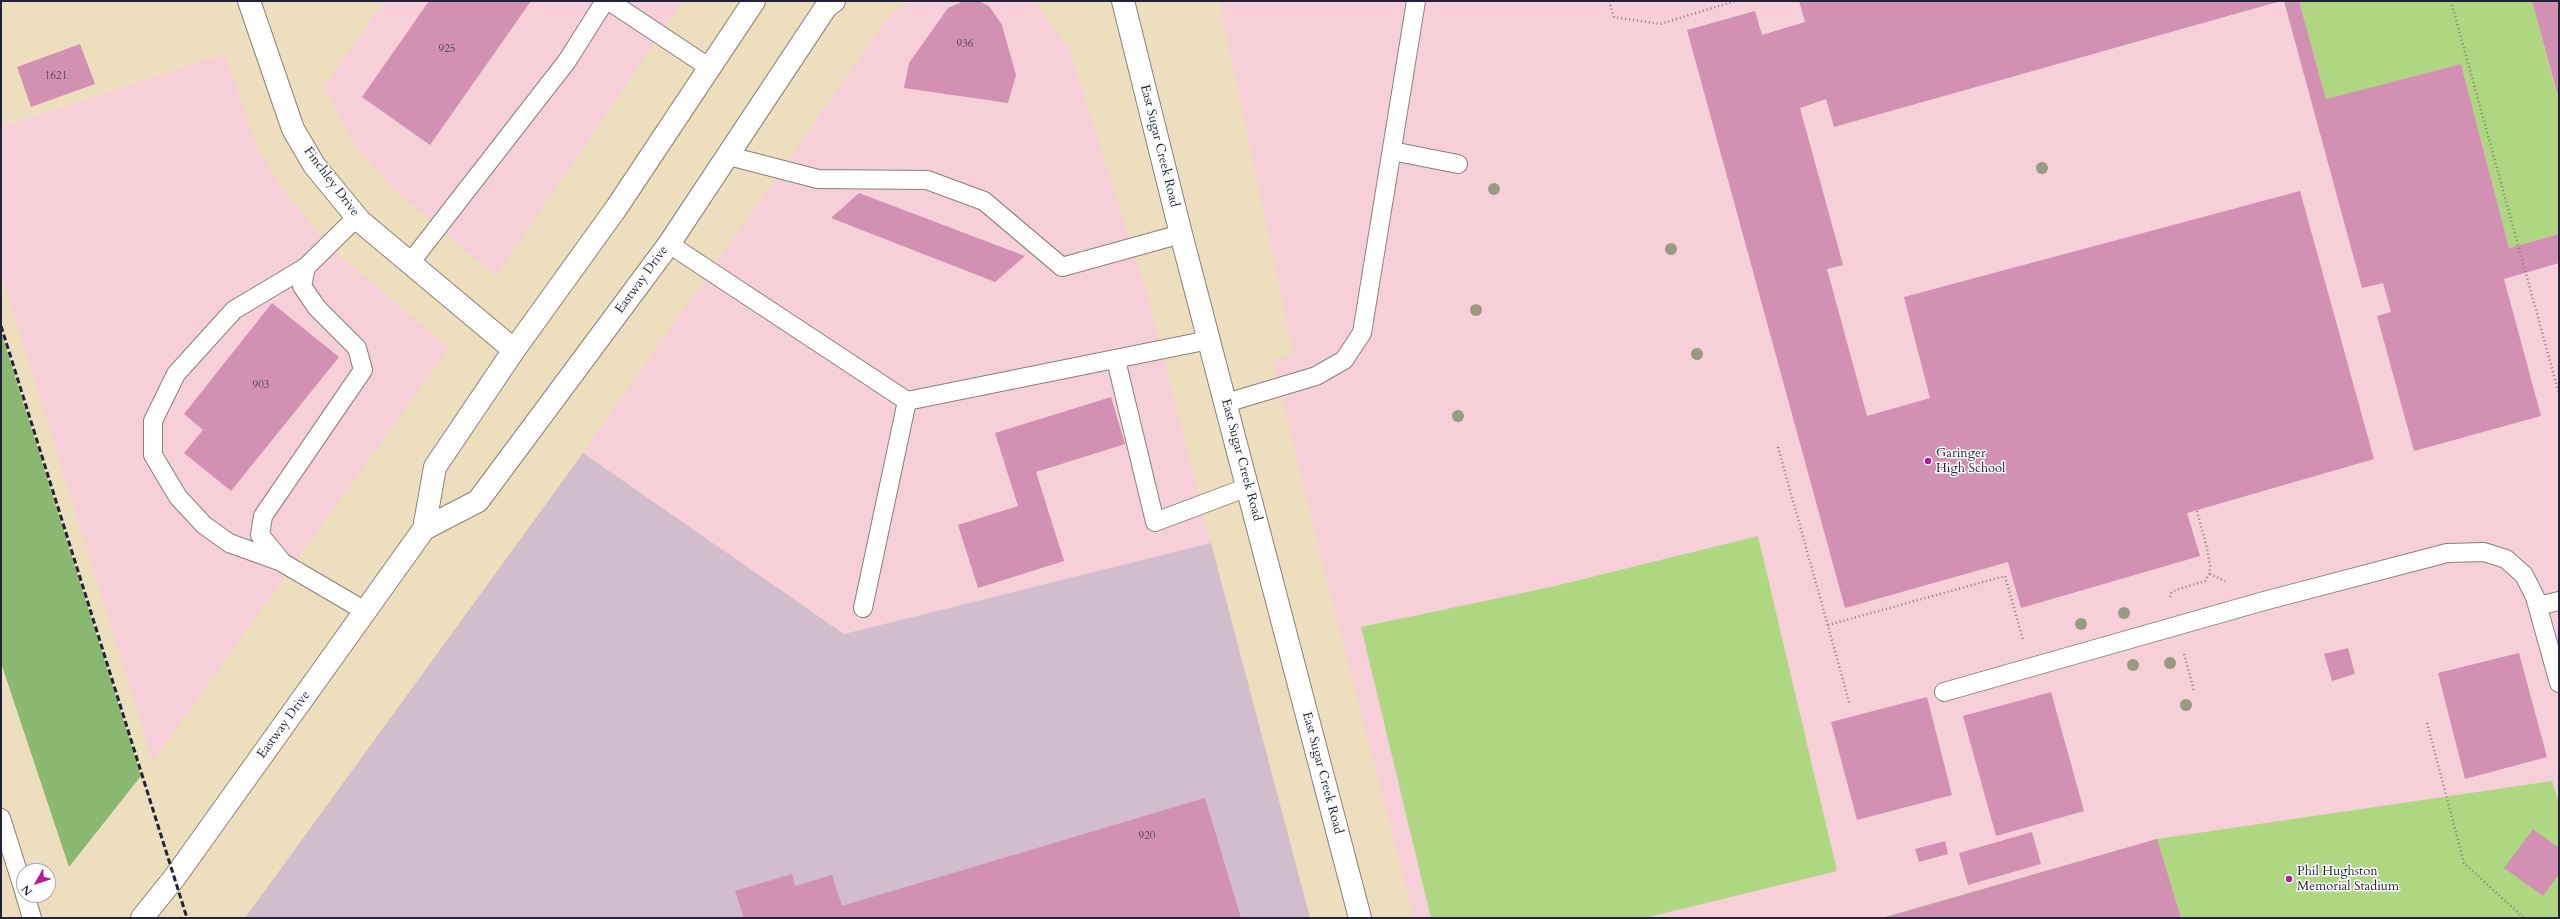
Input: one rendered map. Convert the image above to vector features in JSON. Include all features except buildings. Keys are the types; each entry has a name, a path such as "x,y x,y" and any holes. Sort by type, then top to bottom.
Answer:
{"main road":[{"name":"Finchley Drive","path":"249,1 293,129 314,165 357,217 514,350"},
{"name":"East Sugar Creek Road","path":"1123,1 1181,234 1360,918"},
{"name":"Eastway Drive","path":"142,918 179,871 424,529 435,467 514,350 617,207 710,68 749,3"},
{"name":"Eastway Drive","path":"424,529 478,501 669,244 830,3"}],"lane":[{"path":"410,262 567,61 605,1"},
{"path":"609,1 710,68"},
{"path":"1226,403 1316,376 1344,360 1362,334 1416,1"},
{"path":"1392,151 1458,164"},
{"path":"729,156 818,179 927,180 984,201 1062,267 1181,234"},
{"path":"357,217 306,267 234,310 176,374 153,421 153,455 183,503 204,525 229,543 283,562 365,612"},
{"path":"669,244 907,401 1209,340"},
{"path":"283,562 260,535 263,516 363,370 357,348 317,308 302,286 306,267"},
{"path":"1116,360 1155,522 1248,487"},
{"path":"863,608 907,401"},
{"path":"1944,692 2264,601 2447,553 2484,552 2506,559 2524,575 2538,606 2559,684"},
{"path":"2538,606 2559,601"},
{"path":"1,818 16,866"},
{"path":"27,903 32,918"}],"path":[{"path":"1609,1 1614,18 1660,24 1735,1"},
{"path":"2451,1 2559,394"},
{"path":"1778,447 1850,704"},
{"path":"2170,601 2171,593 2205,581 2209,574 2208,554 2197,511"},
{"path":"1828,625 2005,576 2031,667"},
{"path":"2183,650 2194,691"},
{"path":"2427,723 2464,863 2524,918"}],"shaded area":[{"path":"385,1 683,1 496,276 391,187 350,138 324,87"},
{"path":"908,1 1029,1 1039,7 1070,51 1149,301 1211,543 844,634 583,453 891,14"},
{"name":"Garinger High School","path":"1219,1 2559,1 2559,918 1414,918 1322,562 1273,360 1294,355"},
{"path":"225,54 256,145 280,186 332,249 449,348 153,761 1,273 1,127"},
{"path":"583,453 844,634 1211,543 1310,918 245,918"}],"green space":[{"path":"2299,1 2532,1 2559,102 2559,234 2509,248 2461,64 2326,99"},
{"path":"1,332 141,776 69,867 1,663"},
{"path":"1758,536 1837,871 1645,918 1431,918 1361,627 1551,587"},
{"name":"Phil Hughston Memorial Stadium","path":"2552,781 2559,803 2559,918 1881,918 2157,839"}],"railway":[{"path":"1,326 187,918"}],"place":[{"name":"Garinger High School","path":"1928,461"},
{"name":"Phil Hughston Memorial Stadium","path":"2289,879"}]}
